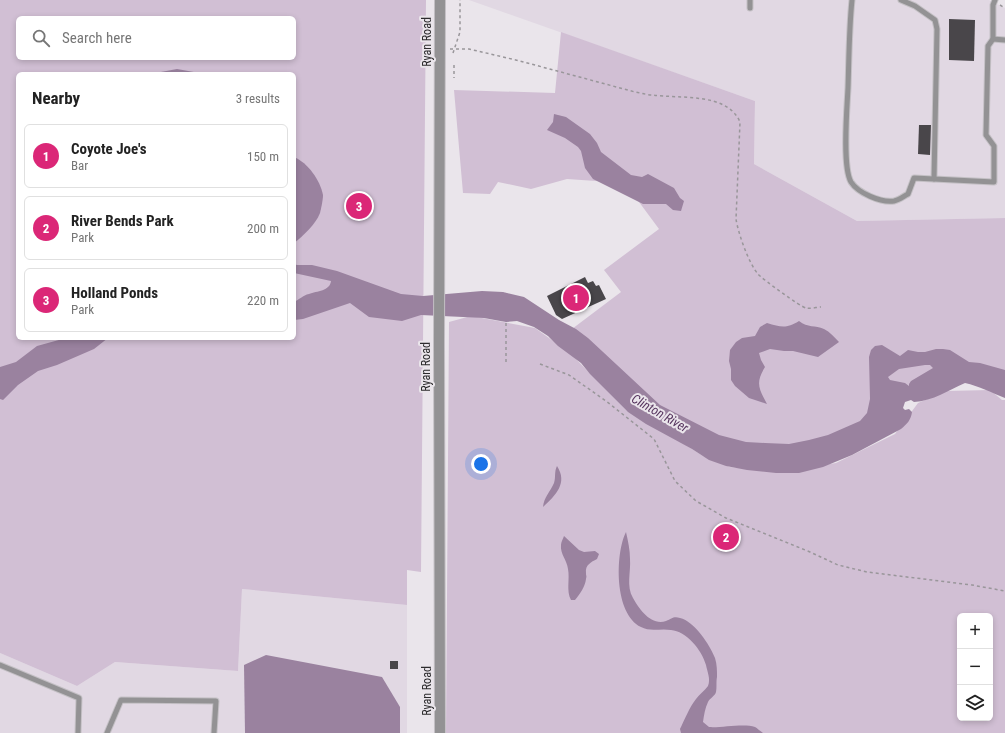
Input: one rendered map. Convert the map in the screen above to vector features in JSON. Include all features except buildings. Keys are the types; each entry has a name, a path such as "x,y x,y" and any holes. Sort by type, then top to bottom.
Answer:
{"street":[{"name":"Ryan Road","path":"440,0 440,733"}],"lane":[{"path":"750,0 750,8"},
{"path":"852,0 849,31 846,140 847,171 851,182 862,191 876,199 894,201 908,194 914,178 994,182 994,146 986,135 988,46 993,39 993,5 995,0"},
{"path":"901,0 915,6 934,20 937,29 934,179"},
{"path":"993,39 1005,40"},
{"path":"0,665 79,698 78,733"},
{"path":"107,733 121,700 216,701 214,733"}],"path":[{"path":"453,53 460,32 460,0"},
{"path":"440,49 469,49 506,57 641,93 696,98 720,104 729,108 737,114 740,122 736,220 738,230 752,264 758,274 796,304 805,308 821,306"},
{"path":"454,65 454,78"},
{"path":"506,322 506,362"},
{"path":"540,364 569,375 606,401 654,439 675,482 696,501 726,518 838,565 867,572 1005,590"}],"shaded area":[{"path":"0,0 426,0 421,572 407,570 407,605 242,589 238,671 115,662 77,686 0,653"},
{"path":"469,0 989,0 1005,8 1005,218 857,221 754,164 755,101"},
{"path":"561,32 755,101 754,164 857,221 1005,218 1005,379 942,378 834,446 745,458 653,414 564,335 621,292 604,270 659,229 625,183 567,179 531,189 498,182 490,194 463,193 454,90 555,93"},
{"path":"471,316 535,328 570,353 626,410 661,429 703,456 730,467 779,472 836,463 895,434 918,403 946,391 990,390 1002,400 1005,400 1005,733 446,733 449,322"},
{"path":"242,589 407,605 407,733 0,733 0,653 77,686 115,662 238,671"}],"water":[{"path":"177,69 194,72 161,72"},
{"path":"554,114 566,117 590,134 597,143 601,152 631,175 642,177 648,174 674,188 680,198 684,201 681,211 673,210 666,204 643,204 593,179 585,168 581,151 578,147 565,138 547,130 553,122"},
{"path":"296,158 304,163 313,173 323,195 320,213 316,221 296,241"},
{"name":"Clinton River","path":"296,265 312,265 337,271 401,294 423,296 482,291 503,292 524,297 588,338 660,405 719,435 746,442 789,444 828,435 860,421 867,413 870,399 869,357 871,350 875,346 882,345 900,356 908,350 925,352 936,349 950,350 969,362 980,363 1005,370 1005,398 965,383 928,400 914,402 911,400 905,402 903,408 905,410 909,409 912,412 908,422 901,429 852,455 823,467 799,473 776,473 747,470 726,466 709,460 646,424 628,412 581,363 558,346 548,336 534,327 517,321 506,322 484,318 421,315 402,321 369,317 350,303 303,319 296,320 296,301 305,295 326,289 331,281 296,273","holes":["925,365 930,365 933,368 911,381 909,386 905,383 890,380 888,377 899,369"]},
{"path":"799,321 808,326 824,329 839,342 818,357 793,351 770,349 759,353 765,367 760,377 759,386 767,404 749,398 735,386 731,380 729,361 730,350 736,342 742,338 755,336 760,327 767,323 776,326 787,326"},
{"path":"59,340 105,340 94,349 57,365 38,371 18,385 3,400 0,399 0,367 16,362 37,346"},
{"path":"557,466 560,472 561,483 556,493 543,507 546,497 554,483"},
{"path":"626,532 630,556 630,589 633,598 639,607 646,616 655,621 661,622 676,617 691,624 701,634 715,658 717,665 716,692 707,704 703,722 709,727 750,726 755,727 763,733 681,733 680,729 691,706 697,697 708,686 709,678 706,665 701,653 693,642 682,634 671,630 652,630 644,628 632,620 621,597 619,583 620,554 622,542"},
{"path":"564,536 579,550 584,552 595,551 599,554 597,559 587,566 585,585 575,600 571,600 568,589 568,569 561,548 561,543"},
{"path":"266,655 382,677 400,707 400,733 245,733 244,665"}],"place":[{"name":"Holland Ponds","path":"359,206"},
{"name":"Coyote Joe's","path":"576,298"},
{"name":"River Bends Park","path":"726,537"}]}
